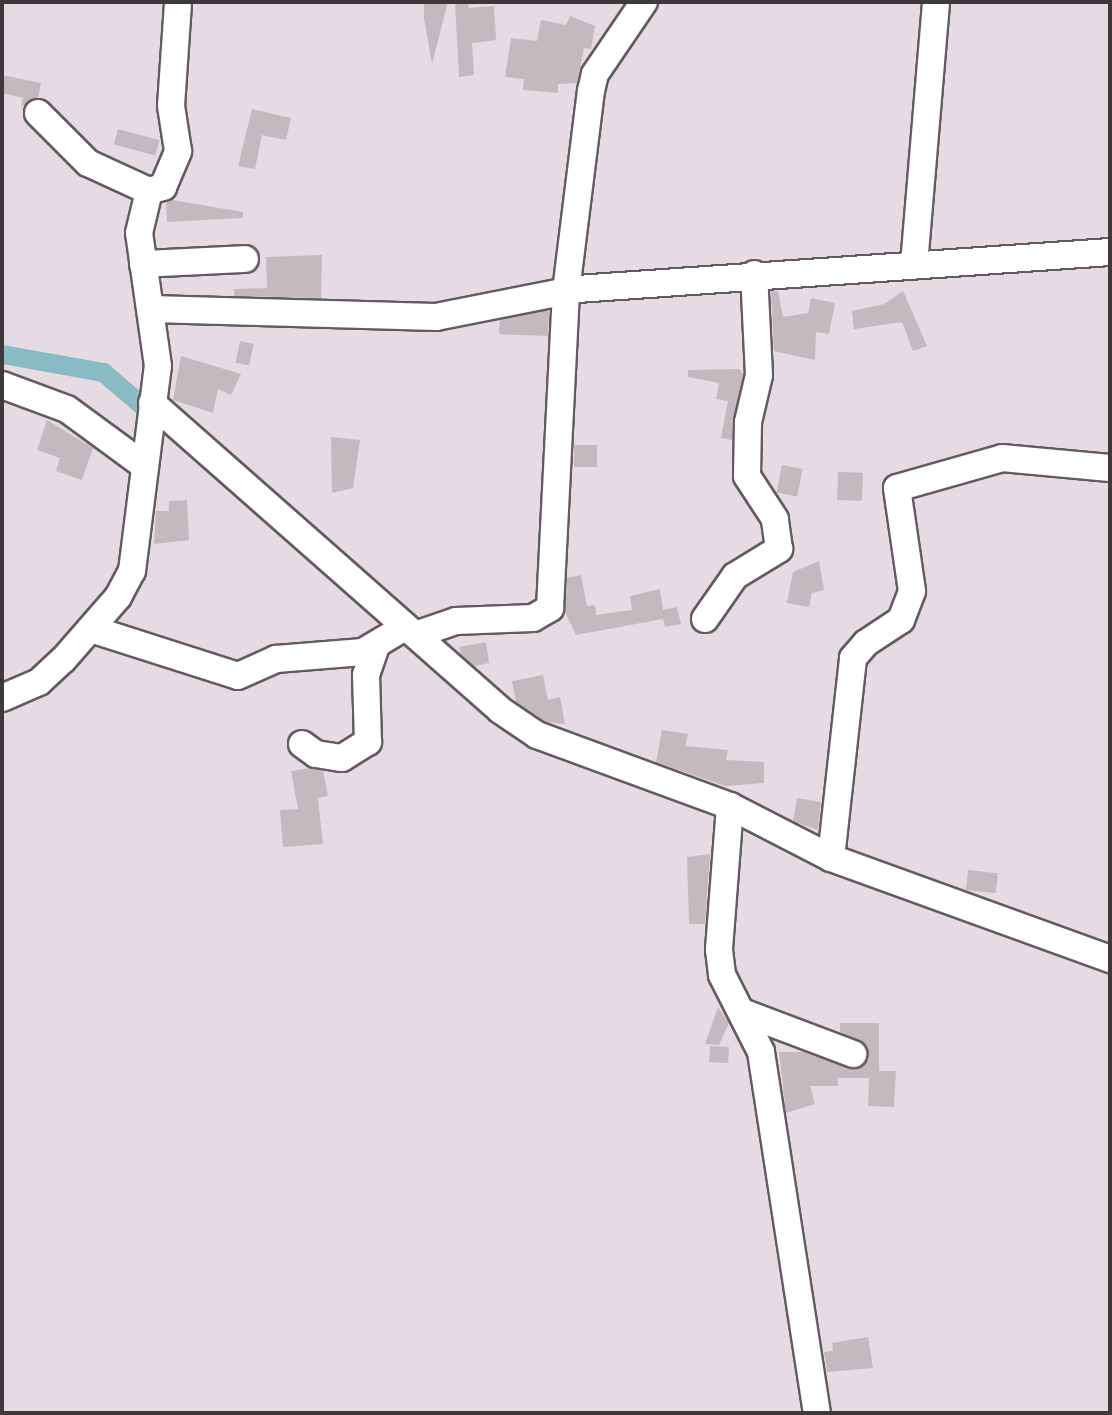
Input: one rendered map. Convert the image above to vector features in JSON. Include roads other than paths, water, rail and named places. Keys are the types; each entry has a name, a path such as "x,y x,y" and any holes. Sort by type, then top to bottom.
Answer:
{"street":[{"path":"38,113 88,163 149,191 163,187 178,151 172,106 178,2"},
{"path":"91,629 238,676 276,659 350,655 396,636 456,621 533,618 550,608 566,291 595,74 644,2"},
{"path":"914,265 936,2"},
{"path":"2,698 39,682 91,629 132,571 143,459 158,366 139,233 149,191"},
{"path":"151,309 436,317 566,291 754,274 1110,252"},
{"path":"143,264 245,259"},
{"path":"705,619 735,576 779,549 775,519 747,476 748,422 759,375 754,274"},
{"path":"2,385 67,409 143,459"},
{"path":"150,412 396,636 537,735 728,819 1110,959"},
{"path":"831,858 853,659 866,643 901,620 912,591 897,488 1002,458 1110,468"},
{"path":"302,744 316,754 342,758 368,742 366,675 396,636"},
{"path":"728,819 719,950 723,975 761,1052 817,1413"},
{"path":"742,1012 806,1041 853,1054"}],"waterway":[{"path":"2,354 103,372 160,421"}]}
